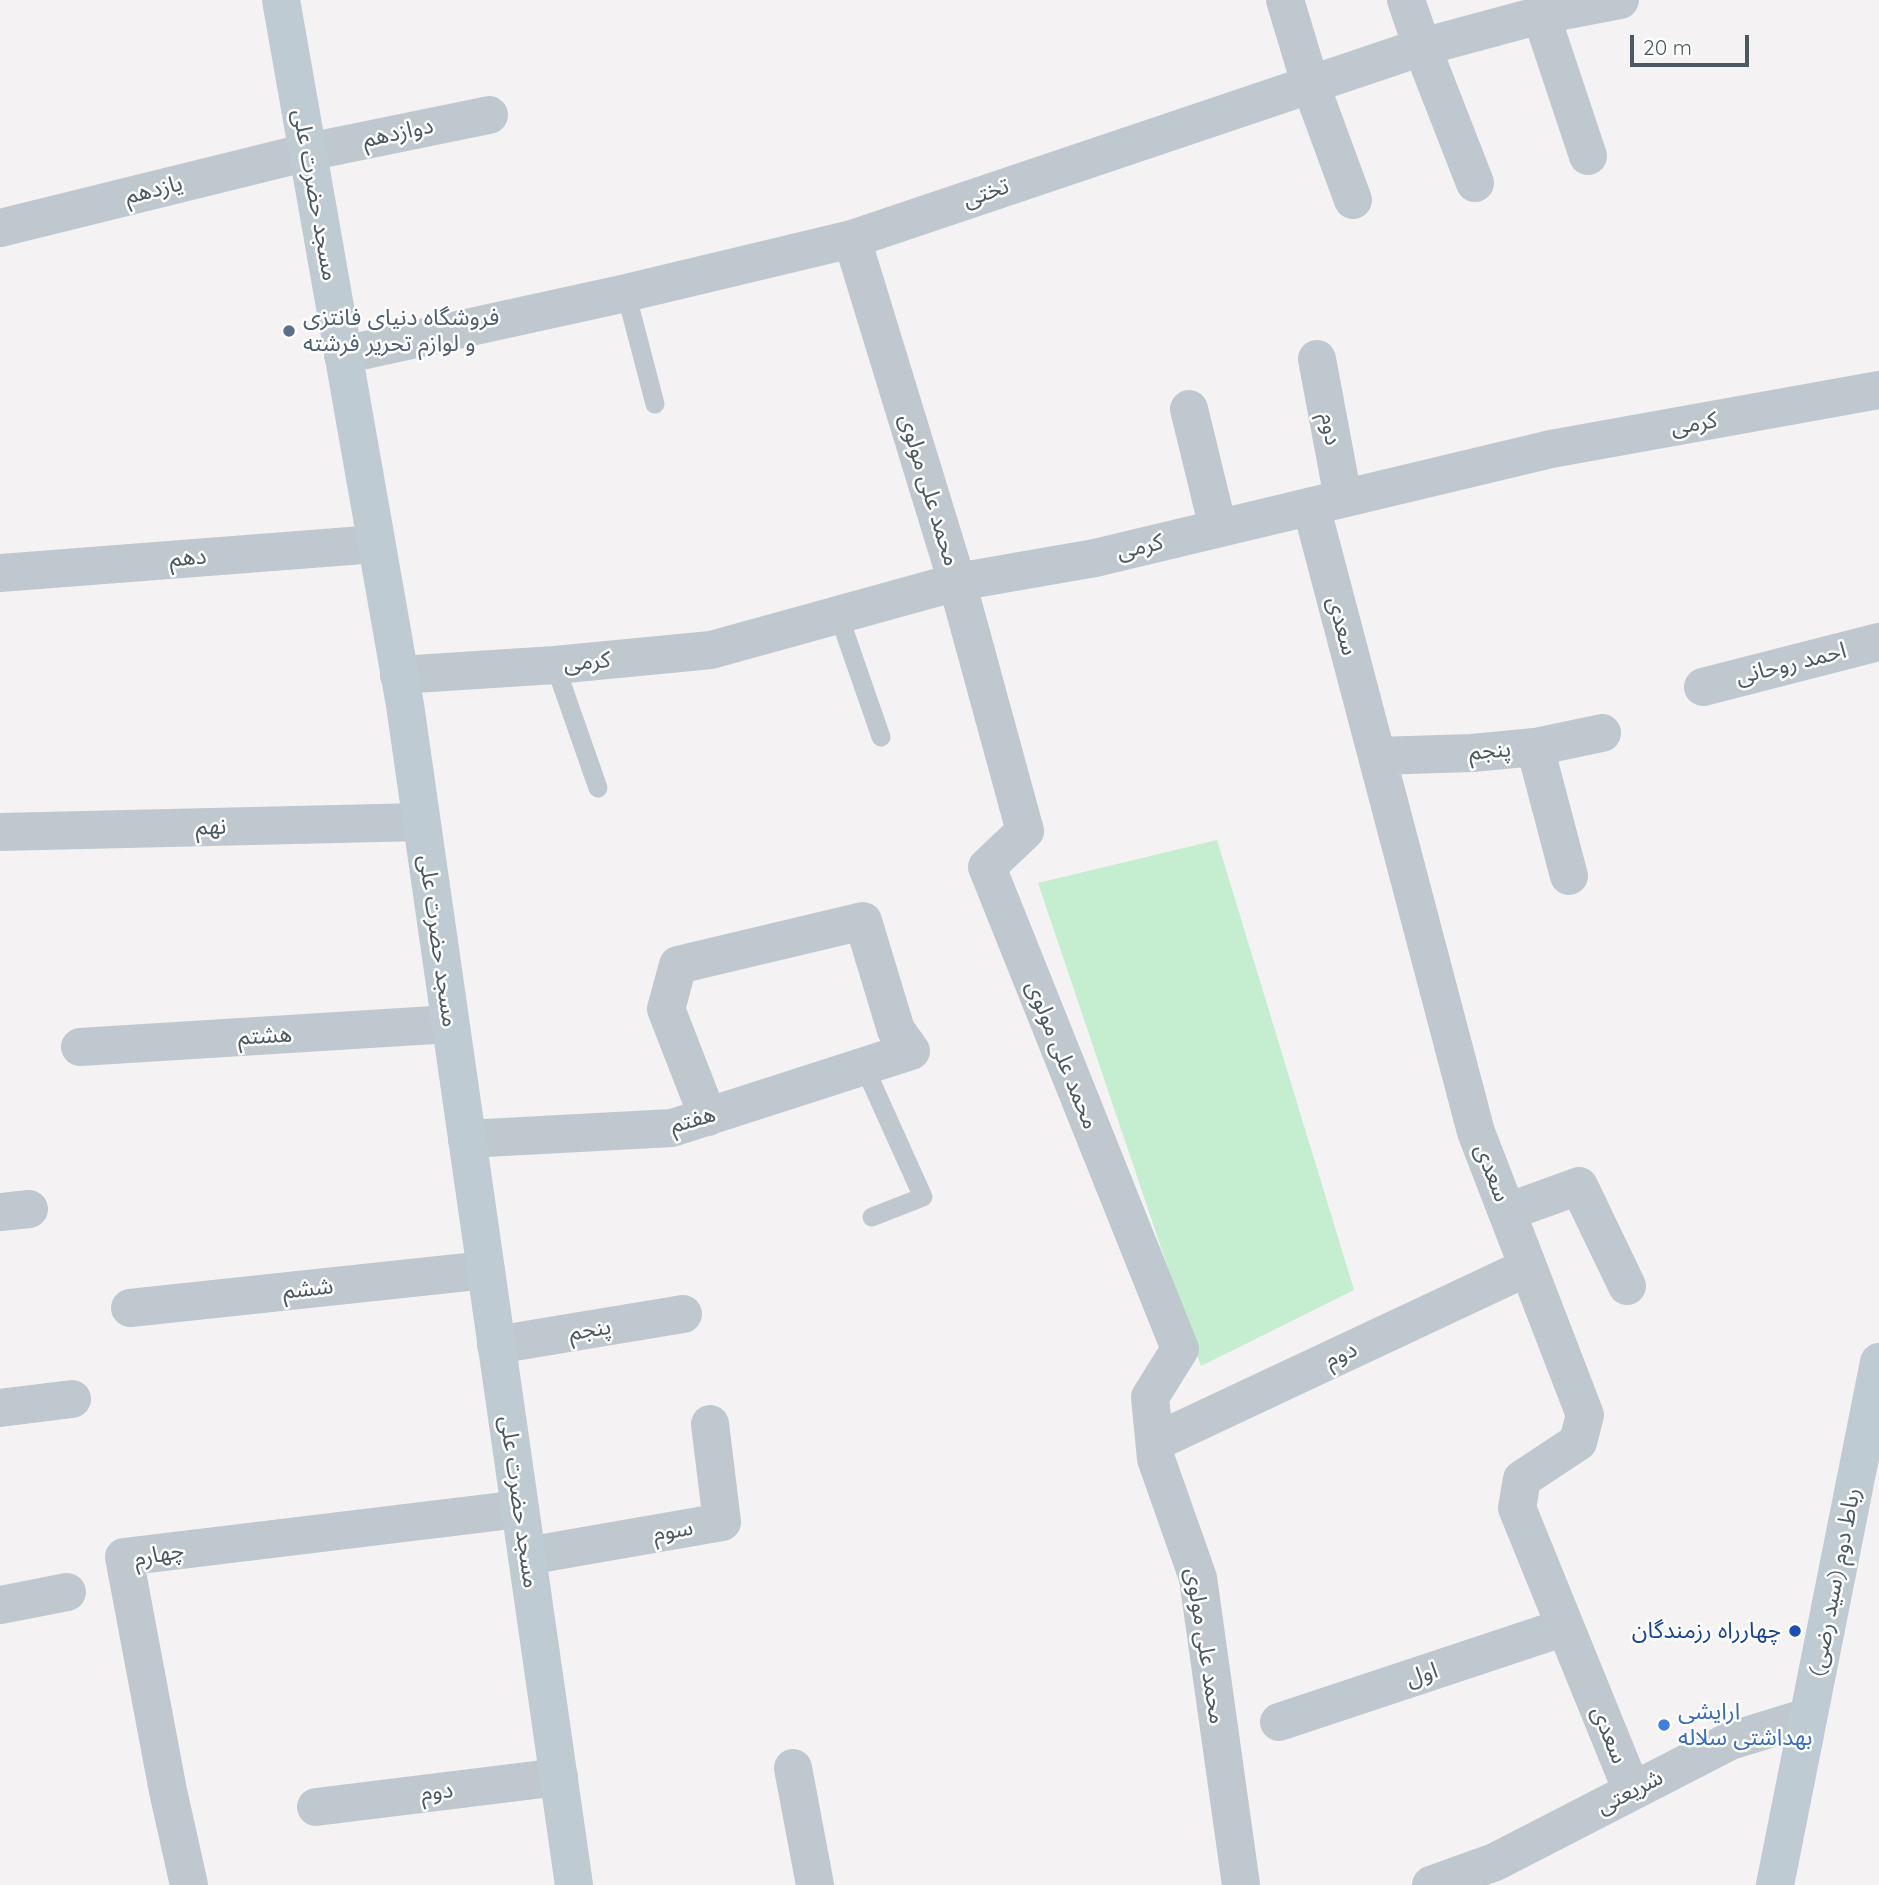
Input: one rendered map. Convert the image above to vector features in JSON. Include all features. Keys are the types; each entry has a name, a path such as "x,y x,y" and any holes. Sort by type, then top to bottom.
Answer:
{"street":[{"name":"مسجد حضرت علی","path":"281,0 399,675 574,1885"},
{"path":"1285,0 1310,83 1353,201"},
{"path":"1406,0 1475,183"},
{"name":"تختی","path":"343,355 626,293 852,239 1422,47 1541,15 1620,0"},
{"path":"1541,15 1588,156"},
{"name":"دوازدهم","path":"308,152 489,115"},
{"name":"یازدهم","path":"0,228 308,152"},
{"name":"محمد علی مولوی","path":"852,239 957,582 1025,831 987,867 1180,1349 1150,1397 1156,1459 1198,1578 1241,1885"},
{"name":"دوم","path":"1317,359 1327,502"},
{"name":"کرمی","path":"399,675 555,665 711,650 957,582 1095,558 1551,449 1879,390"},
{"path":"1189,409 1218,528"},
{"name":"سعدی","path":"1327,502 1377,756 1476,1132 1585,1415 1578,1442 1522,1479 1517,1508 1632,1791"},
{"name":"دهم","path":"0,573 376,544"},
{"name":"احمد روحانی","path":"1703,687 1879,642"},
{"name":"پنجم","path":"1377,756 1472,753 1535,747 1602,733"},
{"path":"1535,747 1569,876"},
{"name":"نهم","path":"0,832 421,822"},
{"name":"هفتم","path":"467,1139 672,1128 911,1051 896,1030 863,920 678,965 666,1009 708,1116"},
{"name":"هشتم","path":"80,1047 450,1024"},
{"path":"1507,1212 1579,1186 1627,1286"},
{"name":"دوم","path":"1155,1442 1528,1267"},
{"name":"ششم","path":"131,1308 486,1270"},
{"name":"پنجم","path":"496,1345 683,1314"},
{"name":"رباط دوم (سید رضی)","path":"1775,1885 1879,1362"},
{"path":"0,1408 72,1399"},
{"name":"سوم","path":"527,1556 722,1522 710,1424"},
{"name":"چهارم","path":"189,1885 168,1791 124,1557 520,1509"},
{"path":"0,1605 67,1592"},
{"name":"اول","path":"1279,1722 1565,1627"},
{"name":"شریعتی","path":"1431,1885 1499,1873 1632,1791 1730,1741 1808,1717"},
{"path":"793,1768 815,1885"},
{"name":"دوم","path":"316,1807 559,1777"}],"lane":[{"path":"626,293 655,404"},
{"path":"838,613 881,737"},
{"path":"555,665 598,788"},
{"path":"864,1066 923,1197 872,1217"}],"green space":[{"path":"1217,840 1354,1290 1201,1366 1038,883"}],"place":[{"name":"فروشگاه دنیای فانتزی و لوازم تحریر فرشته","path":"289,331"},
{"name":"چهارراه رزمندگان","path":"1795,1631"},
{"name":"ارایشی بهداشتی سلاله","path":"1664,1725"}]}
